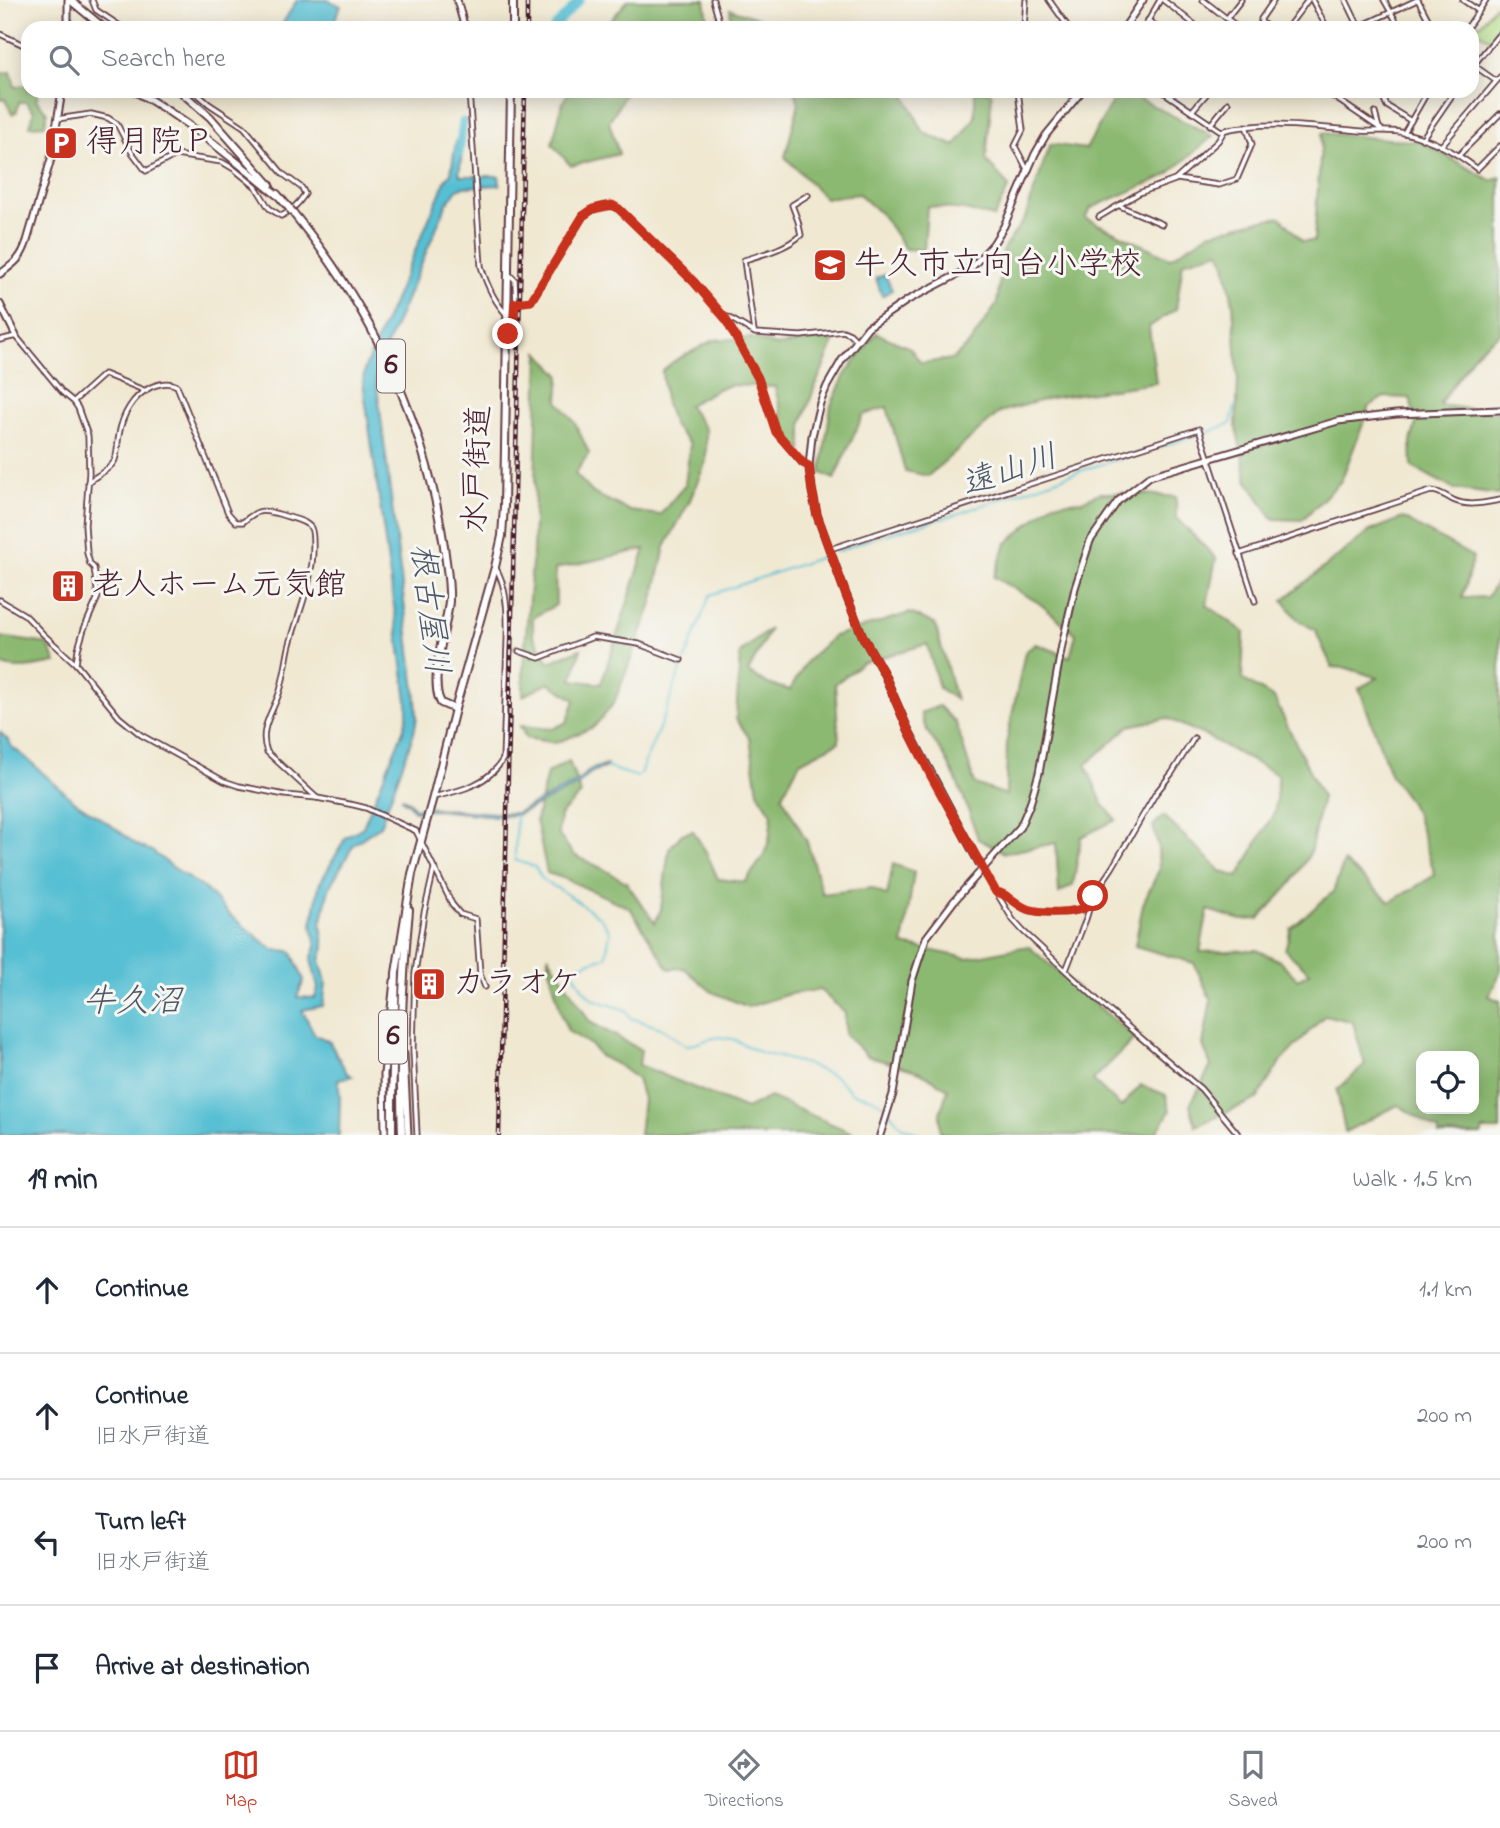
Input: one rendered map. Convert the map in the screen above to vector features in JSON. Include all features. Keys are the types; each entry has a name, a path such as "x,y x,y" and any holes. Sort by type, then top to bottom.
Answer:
{"highway":[{"path":"69,0 95,21"},
{"path":"513,0 513,21"},
{"path":"148,98 191,125 277,195"},
{"path":"188,98 226,134 277,195"},
{"name":"水戸街道","path":"393,1135 392,1088 400,972 412,874 502,536 508,334 510,98"},
{"name":"6","path":"277,195 342,278 370,324 404,397 434,492 444,546 449,598 439,656 437,690 441,703 455,709"},
{"name":"水戸街道","path":"400,972 402,1135"}],"street":[{"path":"68,21 69,0"},
{"path":"92,0 96,10 115,21"},
{"path":"457,0 463,21"},
{"path":"713,0 719,21"},
{"path":"1024,21 1026,0"},
{"path":"1049,0 1064,21"},
{"path":"1129,21 1143,0"},
{"path":"1148,20 1162,0 1190,21"},
{"path":"1227,18 1241,0"},
{"path":"1261,21 1274,0"},
{"path":"1293,21 1310,0 1321,21"},
{"path":"1346,0 1355,21"},
{"path":"1384,0 1396,21"},
{"path":"1372,21 1418,0 1427,19 1423,21"},
{"path":"1463,0 1479,11"},
{"path":"1472,21 1486,0"},
{"path":"1207,1 1231,21"},
{"path":"1479,58 1500,33"},
{"path":"0,34 21,44"},
{"path":"1441,146 1498,79 1479,68"},
{"path":"0,274 15,264 23,253 51,159 61,98"},
{"path":"57,119 90,114 108,118 117,124 131,151 146,171 176,155 222,162 256,187 269,208 277,215 284,215 299,203 304,194 302,188 283,174 244,127 202,98"},
{"path":"470,98 483,274 501,309 508,316"},
{"path":"1019,98 1023,130 1016,146 1028,171"},
{"path":"1076,98 1046,135 1004,226 981,258 960,274 896,307 868,327 856,340 834,373 820,403 812,436 809,466 812,490 817,515 863,637 884,674 931,776 1013,920 1106,1008 1201,1088 1239,1135"},
{"path":"1173,98 1221,131 1246,126 1290,125 1367,131 1381,129 1404,133 1441,146 1459,155 1477,169 1499,148"},
{"path":"1192,111 1203,98"},
{"path":"1335,98 1381,129"},
{"path":"1384,98 1387,106 1411,121"},
{"path":"1404,133 1424,98"},
{"path":"1422,139 1450,98"},
{"path":"1210,125 1228,103"},
{"path":"1376,113 1381,129"},
{"path":"1459,155 1500,114"},
{"path":"1177,179 1219,186 1237,179 1251,144 1246,126"},
{"path":"1099,218 1139,193 1177,179 1218,141 1224,130"},
{"path":"755,333 744,260 774,251 801,235 792,205 808,195"},
{"path":"515,303 531,301 583,216 593,209 612,205 694,282 725,318 758,378 776,432 803,463 809,466"},
{"path":"1119,205 1163,224"},
{"path":"508,334 513,328 515,303 515,280 509,274"},
{"path":"0,304 16,336 63,393 74,402 88,436 85,525 87,552 94,568 98,597 84,629 76,664"},
{"path":"725,318 728,317 755,333 801,336 843,331 856,340"},
{"path":"0,340 16,336"},
{"path":"74,402 104,374 146,391"},
{"path":"88,482 113,464 119,432 132,403 146,391 164,383 172,383 177,386 228,513 236,522 243,522 255,512 267,511 309,525 313,548 308,590 289,647 279,692 264,732 267,752 317,798"},
{"path":"880,1135 893,1094 912,981 926,938 954,901 1020,828 1039,773 1075,588 1090,541 1118,501 1150,476 1338,421 1396,414 1500,410"},
{"path":"830,550 1199,429 1255,601"},
{"path":"1239,554 1431,491 1437,491 1456,502 1472,505 1500,500"},
{"path":"433,797 478,783 494,772 503,759 507,611 503,585 495,567"},
{"path":"0,600 25,615 76,664 119,717 141,735 224,781 285,795 317,798 366,808 416,831 457,911 460,915 476,919 480,974 485,987"},
{"path":"519,651 539,658 593,637 652,648 681,660"},
{"path":"1066,970 1093,896 1156,793 1194,738"},
{"path":"417,1135 415,973 435,867"},
{"path":"996,892 1029,910 1075,911 1090,905"},
{"path":"385,1135 384,1074 392,987 400,972 415,973"},
{"path":"401,1037 408,1135"}],"green space":[{"path":"628,0 705,0 708,21 610,21"},
{"path":"1495,5 1500,8 1500,27 1490,40 1479,32 1480,25"},
{"path":"730,9 766,21 731,21"},
{"path":"11,72 15,87 21,86 21,98 37,98 47,112 45,125 30,126 34,112 26,102 19,102 17,111 12,114 5,99 0,99 0,73"},
{"path":"565,98 623,98 609,122 619,154 571,166 552,144"},
{"path":"797,98 906,98 924,133 955,146 975,117 975,98 992,98 986,160 1009,187 994,217 927,206 924,250 905,249 882,215 859,194 825,198 785,157 799,103"},
{"path":"1114,98 1138,98 1213,136 1166,176 1091,208 1085,218 1170,258 1210,233 1281,217 1302,241 1314,241 1322,133 1421,142 1492,181 1500,177 1500,333 1476,352 1439,405 1500,413 1500,495 1454,489 1412,467 1411,441 1416,424 1410,398 1384,397 1370,406 1341,481 1302,520 1273,519 1247,480 1236,426 1238,381 1233,303 1220,251 1183,262 1176,309 1149,327 1156,383 1050,398 1000,412 928,476 905,471 887,407 863,415 834,479 821,473 831,405 845,375 876,333 910,348 921,363 953,359 970,343 997,304 1003,249 1025,218 1050,144 1086,149"},
{"path":"751,338 776,346 820,339 834,342 802,423 802,451 786,434 775,387 732,385 720,388 688,405 706,430 706,461 690,500 665,547 652,604 614,703 594,727 556,743 526,738 520,726 553,729 567,722 575,700 549,683 523,696 533,552 539,352 560,375 558,401 575,423 589,453 575,474 593,493 630,511 660,515 685,485 690,444 673,425 665,400 662,371 674,361 714,340","holes":["645,549 601,684 572,680 581,649 549,662 533,635 533,617 556,605 555,569"]},
{"path":"1099,493 1176,497 1176,518 1216,558 1207,605 1244,632 1242,679 1274,698 1322,797 1310,853 1291,884 1259,919 1241,920 1208,910 1200,952 1257,950 1280,961 1297,979 1310,973 1285,950 1291,928 1333,892 1344,862 1390,902 1435,875 1416,814 1391,776 1359,688 1378,678 1347,668 1332,667 1315,630 1298,620 1283,600 1370,531 1403,518 1473,557 1462,598 1487,597 1500,577 1500,973 1489,996 1500,1001 1500,1130 1483,1130 1481,1135 1439,1135 1439,1131 1398,1105 1345,1132 1337,1090 1365,1065 1353,1022 1325,1015 1281,1061 1257,1099 1196,1126 1190,1105 1211,1066 1203,1045 1211,1000 1194,963 1135,946 1143,904 1159,870 1158,845 1153,826 1163,816 1222,872 1238,877 1275,811 1278,775 1167,718 1129,726 1086,765 1102,803 1116,820 1081,837 1073,885 1059,893 1056,843 1005,853 978,839 956,780 925,727 921,713 939,706 956,723 975,784 1006,795 1007,740 1025,652 1036,644 1070,657 1076,634 1039,603 994,577 1006,544 1053,503 1082,501"},
{"path":"910,613 935,624 956,700 939,688 927,644 862,663 835,684 839,742 800,762 782,796 807,842 822,894 872,888 887,896 893,864 914,872 903,945 968,958 1028,946 1135,1038 1093,1080 1121,1107 1141,1085 1166,1095 1170,1111 1155,1135 950,1135 940,1132 940,1113 948,1089 920,1072 867,1056 845,1034 845,1013 820,990 789,994 748,1007 712,992 684,968 669,969 630,908 547,873 536,820 547,773 569,761 581,794 560,815 558,834 574,855 626,882 655,923 661,909 669,849 682,834 693,831 718,879 745,882 763,857 769,841 772,814 758,792 750,739 736,719 740,653 770,629 748,672 768,684 790,690 807,661 834,636"},
{"path":"0,637 48,644 56,663 20,668 0,664"},
{"path":"548,955 590,1022 641,1050 639,1065 746,1109 770,1097 857,1135 639,1135 643,1099 637,1079 600,1056 591,1045 568,1031 551,976"}],"water":[{"path":"297,0 328,0 341,6 334,21 284,21"},
{"name":"牛久沼","path":"456,141 463,145 459,174 499,176 500,185 457,189 446,205 381,359 376,378 417,717 414,733 380,826 354,844 329,888 321,924 324,947 320,960 326,982 323,1006 302,1010 315,1035 329,1041 347,1073 352,1076 338,1079 339,1135 0,1135 0,732 12,747 73,800 206,890 231,916 274,950 291,951 304,980 297,997 315,998 318,988 311,959 316,947 312,925 319,885 346,837 363,827 407,717 407,700 363,382 365,368 446,179 451,173"},
{"path":"885,275 892,290 882,296 876,278"},
{"path":"607,765 592,772 577,786 517,815 414,811 402,800 409,801 415,809 423,807 516,813 576,783 591,769"}],"waterway":[{"name":"根古屋川","path":"560,21 580,0"},
{"name":"根古屋川","path":"459,153 463,122"},
{"name":"遠山川","path":"1204,434 1231,423 1235,406"},
{"name":"遠山川","path":"836,552 1092,467 1198,435"},
{"name":"遠山川","path":"685,660 710,595 825,556"},
{"name":"遠山川","path":"640,774 683,663"},
{"name":"遠山川","path":"606,767 638,777"},
{"path":"516,815 515,860 535,867 542,879 601,918 610,932 606,957 571,968 583,989 592,999 626,1010 631,1018 661,1028 680,1041"},
{"path":"683,1043 695,1044 720,1037 733,1039 759,1052 806,1064 836,1077 852,1093 872,1098 884,1105 901,1126 921,1135"}],"tunnel":[{"path":"506,652 519,651"}],"railway":[{"path":"527,0 527,21"},
{"path":"499,1135 525,98"}],"place":[{"name":"得月院Ｐ","path":"61,143"},
{"name":"牛久市立向台小学校","path":"830,265"},
{"name":"老人ホーム元気館","path":"68,586"},
{"name":"カラオケ","path":"429,984"}],"route":[{"path":"508,334 513,328 515,303 531,301 583,216 593,209 612,205 631,220 694,282 725,318 758,378 776,432 803,463 809,466 817,515 863,637 884,674 931,776 996,892 1029,910 1051,911 1085,909 1090,905 1093,896"}]}
